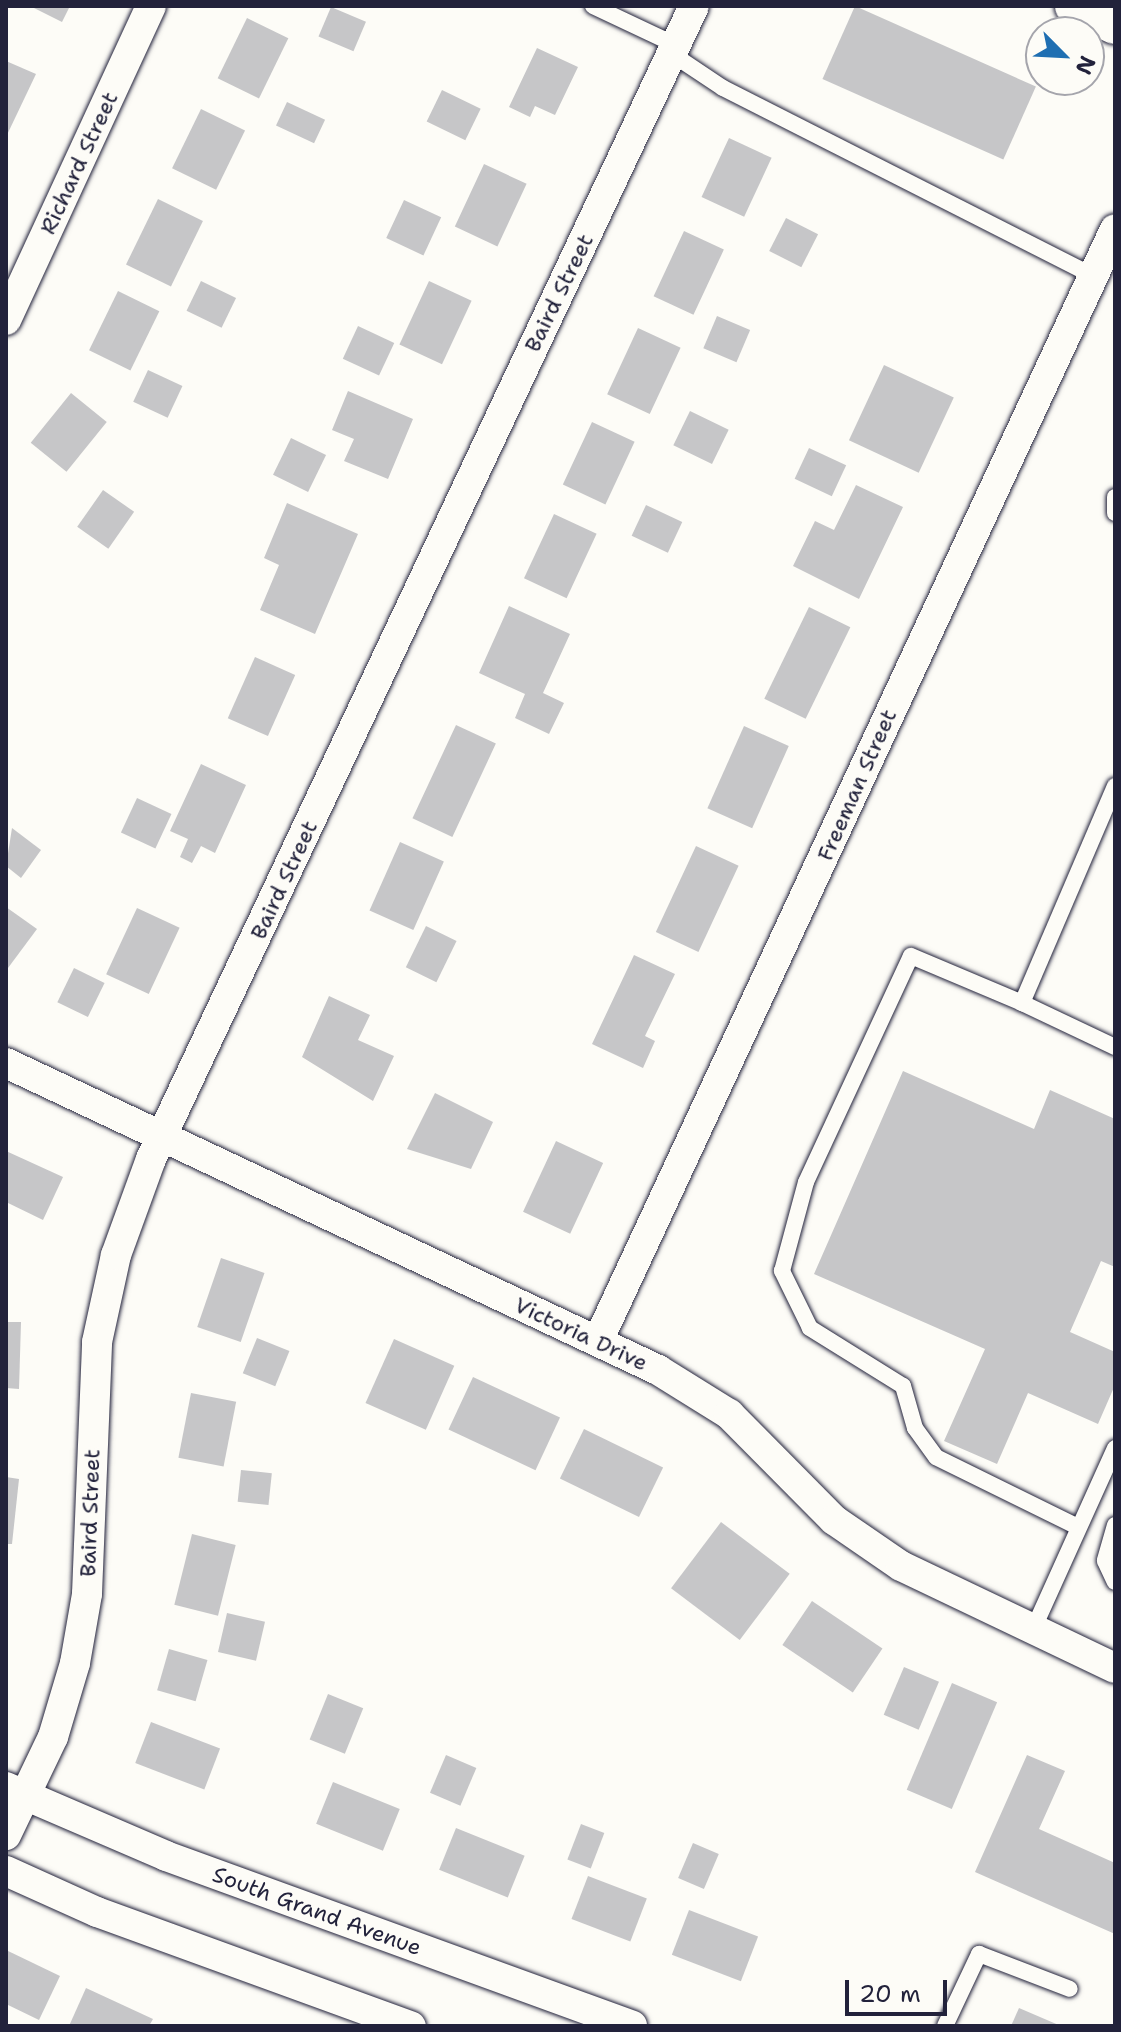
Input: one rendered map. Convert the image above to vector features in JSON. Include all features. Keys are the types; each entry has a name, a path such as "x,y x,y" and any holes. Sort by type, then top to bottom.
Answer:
{"street":[{"name":"Richard Street","path":"6,320 151,6"},
{"name":"Baird Street","path":"6,1835 15,1792 75,1663 89,1565 97,1342 116,1255 161,1138 694,6"},
{"path":"1074,6 1115,25"},
{"name":"Freeman Street","path":"598,1341 1115,229"},
{"name":"Victoria Drive","path":"6,1063 598,1341 729,1414 834,1520 901,1566 1032,1632 1115,1668"},
{"name":"South Grand Avenue","path":"15,1792 166,1856 632,2026"},
{"path":"6,1871 97,1912 411,2026"}],"lane":[{"path":"593,6 674,50 723,88 1094,276"},
{"path":"1115,497 1115,513"},
{"path":"1022,1003 1115,786"},
{"path":"1078,1527 936,1457 915,1428 903,1386 810,1328 782,1271 806,1182 911,956 1113,1041"},
{"path":"1032,1632 1115,1448"},
{"path":"1115,1525 1105,1561 1115,1582"},
{"path":"945,2026 979,1954 1070,1989"}],"building":[{"path":"30,6 70,6 62,22"},
{"path":"855,6 1025,82 1025,96 1032,96 1003,160 822,79"},
{"path":"331,7 366,22 353,51 318,36"},
{"path":"247,18 288,38 259,98 218,78"},
{"path":"537,48 578,67 555,115 535,106 530,117 509,107"},
{"path":"6,61 36,74 6,137"},
{"path":"442,90 481,109 465,140 427,121"},
{"path":"287,102 325,120 314,143 276,126"},
{"path":"201,109 245,130 216,190 172,168"},
{"path":"729,138 772,158 744,217 702,197"},
{"path":"484,164 527,184 497,246 455,227"},
{"path":"158,199 203,221 171,287 126,265"},
{"path":"404,200 441,217 423,255 386,238"},
{"path":"786,218 818,234 801,267 769,251"},
{"path":"684,231 724,250 693,315 654,296"},
{"path":"201,281 236,298 222,328 187,311"},
{"path":"429,281 472,301 442,364 399,344"},
{"path":"118,291 159,311 130,370 89,350"},
{"path":"717,316 750,330 736,362 703,348"},
{"path":"358,326 394,343 379,376 343,359"},
{"path":"638,328 681,348 650,414 607,394"},
{"path":"884,365 954,398 919,473 849,440"},
{"path":"148,370 182,386 168,418 133,402"},
{"path":"348,391 413,419 388,479 344,461 354,439 332,430"},
{"path":"71,393 107,422 66,472 31,443"},
{"path":"690,411 729,430 712,464 673,445"},
{"path":"592,422 635,442 605,504 563,485"},
{"path":"291,438 326,455 308,492 273,475"},
{"path":"809,448 846,465 832,496 795,479"},
{"path":"856,485 903,507 859,599 793,566 815,521 834,530"},
{"path":"103,490 134,512 108,549 77,527"},
{"path":"287,503 358,534 315,634 260,610 279,565 264,558"},
{"path":"646,505 682,522 668,553 632,536"},
{"path":"554,514 597,534 567,598 524,578"},
{"path":"509,606 570,634 543,693 564,703 549,734 515,718 525,694 479,673"},
{"path":"809,607 850,627 806,719 764,699"},
{"path":"255,657 295,675 268,736 228,718"},
{"path":"456,725 496,744 452,837 412,818"},
{"path":"744,726 789,746 752,828 707,808"},
{"path":"201,764 246,785 215,853 201,846 192,863 180,857 188,839 170,831"},
{"path":"137,798 171,814 155,848 121,832"},
{"path":"12,828 41,850 21,878 6,866"},
{"path":"400,842 444,862 413,930 369,911"},
{"path":"696,846 739,866 698,952 656,932"},
{"path":"6,907 37,929 8,968 6,967"},
{"path":"137,908 180,928 149,994 106,974"},
{"path":"426,926 457,941 436,982 406,967"},
{"path":"634,955 675,974 645,1036 655,1041 643,1068 592,1044"},
{"path":"74,968 105,983 88,1017 57,1002"},
{"path":"329,996 370,1015 358,1040 394,1056 373,1101 302,1057"},
{"path":"903,1071 1034,1129 1050,1090 1115,1119 1115,1267 1101,1261 1070,1332 1115,1352 1115,1385 1098,1424 1028,1393 997,1464 944,1441 985,1349 814,1274"},
{"path":"435,1093 493,1122 471,1169 407,1149"},
{"path":"556,1141 603,1163 570,1234 523,1212"},
{"path":"6,1151 63,1177 43,1220 6,1202"},
{"path":"221,1258 264,1273 241,1342 197,1327"},
{"path":"6,1322 21,1322 19,1389 6,1388"},
{"path":"257,1338 289,1351 275,1386 243,1373"},
{"path":"394,1339 454,1366 426,1430 366,1403"},
{"path":"473,1377 560,1418 535,1470 448,1430"},
{"path":"191,1393 236,1402 224,1467 178,1458"},
{"path":"584,1429 663,1468 639,1517 560,1478"},
{"path":"241,1470 272,1473 268,1505 238,1502"},
{"path":"6,1477 19,1479 12,1544 6,1544"},
{"path":"721,1522 790,1574 740,1640 671,1588"},
{"path":"192,1534 236,1545 218,1616 174,1605"},
{"path":"812,1601 882,1649 853,1692 782,1645"},
{"path":"227,1613 265,1622 256,1661 218,1652"},
{"path":"169,1649 207,1660 196,1701 157,1690"},
{"path":"904,1667 939,1682 919,1730 884,1715"},
{"path":"952,1683 997,1702 952,1809 907,1790"},
{"path":"328,1694 363,1708 345,1754 310,1739"},
{"path":"151,1722 220,1749 204,1790 135,1763"},
{"path":"446,1755 476,1768 460,1806 430,1793"},
{"path":"1027,1755 1065,1771 1039,1829 1115,1863 1115,1934 975,1872"},
{"path":"333,1782 400,1809 383,1851 316,1824"},
{"path":"581,1824 604,1833 591,1868 567,1859"},
{"path":"456,1828 525,1856 508,1897 439,1870"},
{"path":"693,1843 719,1854 704,1889 678,1878"},
{"path":"588,1876 647,1899 630,1942 572,1919"},
{"path":"689,1910 758,1937 741,1981 672,1955"},
{"path":"6,1950 60,1976 39,2020 6,2004"},
{"path":"86,1988 153,2019 149,2026 69,2026"},
{"path":"1019,2008 1061,2026 1011,2026"}]}
